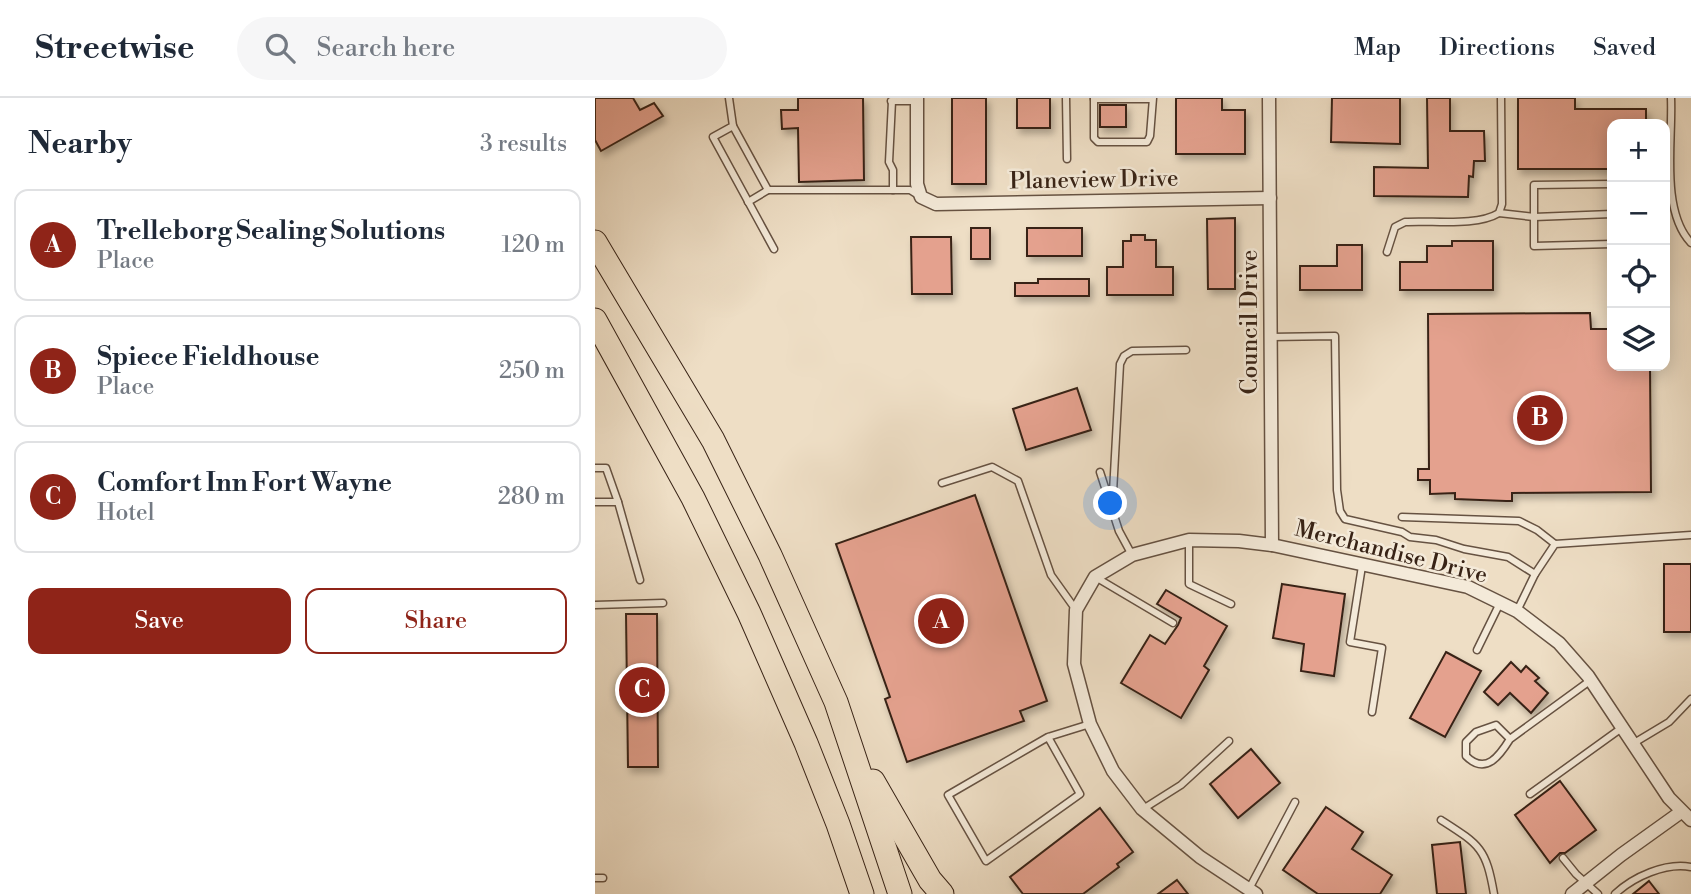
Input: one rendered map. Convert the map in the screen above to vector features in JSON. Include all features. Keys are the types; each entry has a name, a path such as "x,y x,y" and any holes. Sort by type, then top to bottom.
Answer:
{"highway":[{"path":"595,242 713,440 775,567 836,702 900,894"},
{"path":"595,320 693,498 749,614 806,743 862,894"},
{"path":"847,734 930,880 942,894"},
{"path":"806,743 833,849 848,894"}],"street":[{"name":"Council Drive","path":"1269,98 1272,545"},
{"path":"917,99 917,184 921,197"},
{"name":"Planeview Drive","path":"921,197 936,204 1270,198"},
{"name":"Merchandise Drive","path":"1095,577 1132,555 1189,540 1239,541 1272,545 1468,587 1517,611 1559,643 1591,680 1669,798 1686,816"},
{"path":"1095,577 1076,610 1074,664 1090,724 1113,771 1142,809 1200,857 1253,892"},
{"path":"1572,894 1686,816"}],"lane":[{"path":"729,98 733,126 768,190"},
{"path":"1066,98 1067,159"},
{"path":"1153,98 1150,136 1147,142 1098,142 1094,138 1094,99 1153,98"},
{"path":"1387,252 1395,227 1405,222 1479,220 1492,218 1499,213 1502,204 1500,98"},
{"path":"1671,98 1672,198 1681,228 1691,243"},
{"path":"893,190 893,170 889,162 891,100 917,99"},
{"path":"733,126 713,137 774,249"},
{"path":"1607,184 1534,185 1534,246 1607,244"},
{"path":"748,202 768,190 910,190 921,197"},
{"path":"1499,213 1534,217 1607,214"},
{"path":"1271,337 1335,336 1337,490 1340,511 1345,519 1402,532 1410,537 1436,540 1464,549 1508,557 1535,574"},
{"path":"1112,511 1120,364 1124,356 1132,351 1186,350"},
{"path":"941,483 992,467 1019,481 1051,575 1076,610"},
{"path":"595,468 606,468 640,580"},
{"path":"1100,472 1119,531 1132,555"},
{"path":"595,502 618,502"},
{"path":"1402,517 1519,521 1537,530 1555,544 1691,535"},
{"path":"1189,540 1189,584 1231,604"},
{"path":"1517,611 1535,574 1555,544"},
{"path":"1362,566 1350,642 1382,648 1372,712"},
{"path":"1095,577 1173,623"},
{"path":"1477,650 1501,602"},
{"path":"595,605 663,603"},
{"path":"1510,738 1496,725 1485,727 1469,737 1465,748 1467,756 1472,762 1491,762 1497,758 1510,738 1591,680"},
{"path":"1634,743 1668,722 1691,699"},
{"path":"1048,737 1080,793 986,861 948,795 1048,737 1090,724"},
{"path":"1530,794 1623,727"},
{"path":"1142,809 1181,785 1229,741"},
{"path":"1253,892 1295,803"},
{"path":"1441,820 1478,846 1489,863 1494,894"},
{"path":"1563,858 1598,894"},
{"path":"1615,894 1627,883 1653,872 1691,867"}],"building":[{"path":"595,98 633,98 640,110 654,103 663,116 601,151 595,140"},
{"path":"798,98 863,98 864,180 799,182 798,128 782,129 781,110 798,110"},
{"path":"952,98 986,98 986,184 952,184"},
{"path":"1017,98 1050,98 1050,128 1017,128"},
{"path":"1176,98 1222,98 1222,110 1245,110 1245,154 1176,154"},
{"path":"1332,98 1400,98 1400,144 1331,142"},
{"path":"1427,98 1450,98 1450,131 1484,131 1485,161 1474,161 1473,177 1469,176 1468,197 1374,196 1374,167 1428,168"},
{"path":"1518,98 1575,98 1575,109 1646,109 1646,119 1607,119 1607,169 1518,169"},
{"path":"1100,105 1126,105 1126,127 1100,127"},
{"path":"1235,218 1235,289 1208,289 1207,219"},
{"path":"971,228 990,228 990,259 971,259"},
{"path":"1027,228 1082,228 1082,256 1027,256"},
{"path":"1131,235 1145,235 1145,240 1156,240 1156,267 1173,267 1173,295 1107,295 1107,267 1123,267 1123,241 1131,241"},
{"path":"911,237 951,237 952,294 912,294"},
{"path":"1452,241 1493,241 1493,290 1400,290 1400,262 1427,262 1427,246 1452,246"},
{"path":"1337,245 1362,245 1362,290 1300,290 1300,266 1337,266"},
{"path":"1038,279 1089,279 1089,296 1015,296 1015,283 1038,283"},
{"path":"1590,313 1591,329 1607,329 1607,371 1650,371 1651,492 1512,493 1512,501 1455,499 1455,493 1430,494 1430,480 1418,480 1418,469 1429,469 1428,314"},
{"path":"1077,388 1091,430 1026,450 1013,409"},
{"path":"975,495 1047,701 1020,711 1024,721 907,762 885,699 890,697 836,544"},
{"path":"1664,564 1691,564 1691,632 1664,632"},
{"path":"1282,584 1345,594 1334,676 1301,671 1304,644 1273,638"},
{"path":"1166,590 1227,626 1204,666 1209,670 1181,718 1121,683 1150,635 1165,644 1178,625 1181,618 1157,604"},
{"path":"626,614 657,614 658,767 628,767"},
{"path":"1446,652 1481,671 1445,737 1410,718"},
{"path":"1511,662 1521,672 1526,666 1539,678 1535,681 1548,693 1531,713 1510,693 1498,705 1484,692"},
{"path":"1251,749 1280,783 1238,818 1210,784"},
{"path":"1560,781 1596,830 1565,853 1560,853 1550,863 1515,815"},
{"path":"1326,807 1363,832 1352,849 1392,875 1380,894 1318,894 1283,870"},
{"path":"1100,808 1133,852 1117,864 1119,867 1083,894 1023,894 1010,877"},
{"path":"1460,842 1466,894 1437,894 1432,845"},
{"path":"1177,880 1188,894 1158,894"},
{"path":"1649,881 1659,894 1633,894"}],"place":[{"name":"Spiece Fieldhouse","path":"1540,418"},
{"name":"Trelleborg Sealing Solutions","path":"941,621"},
{"name":"Comfort Inn Fort Wayne","path":"642,690"}]}
